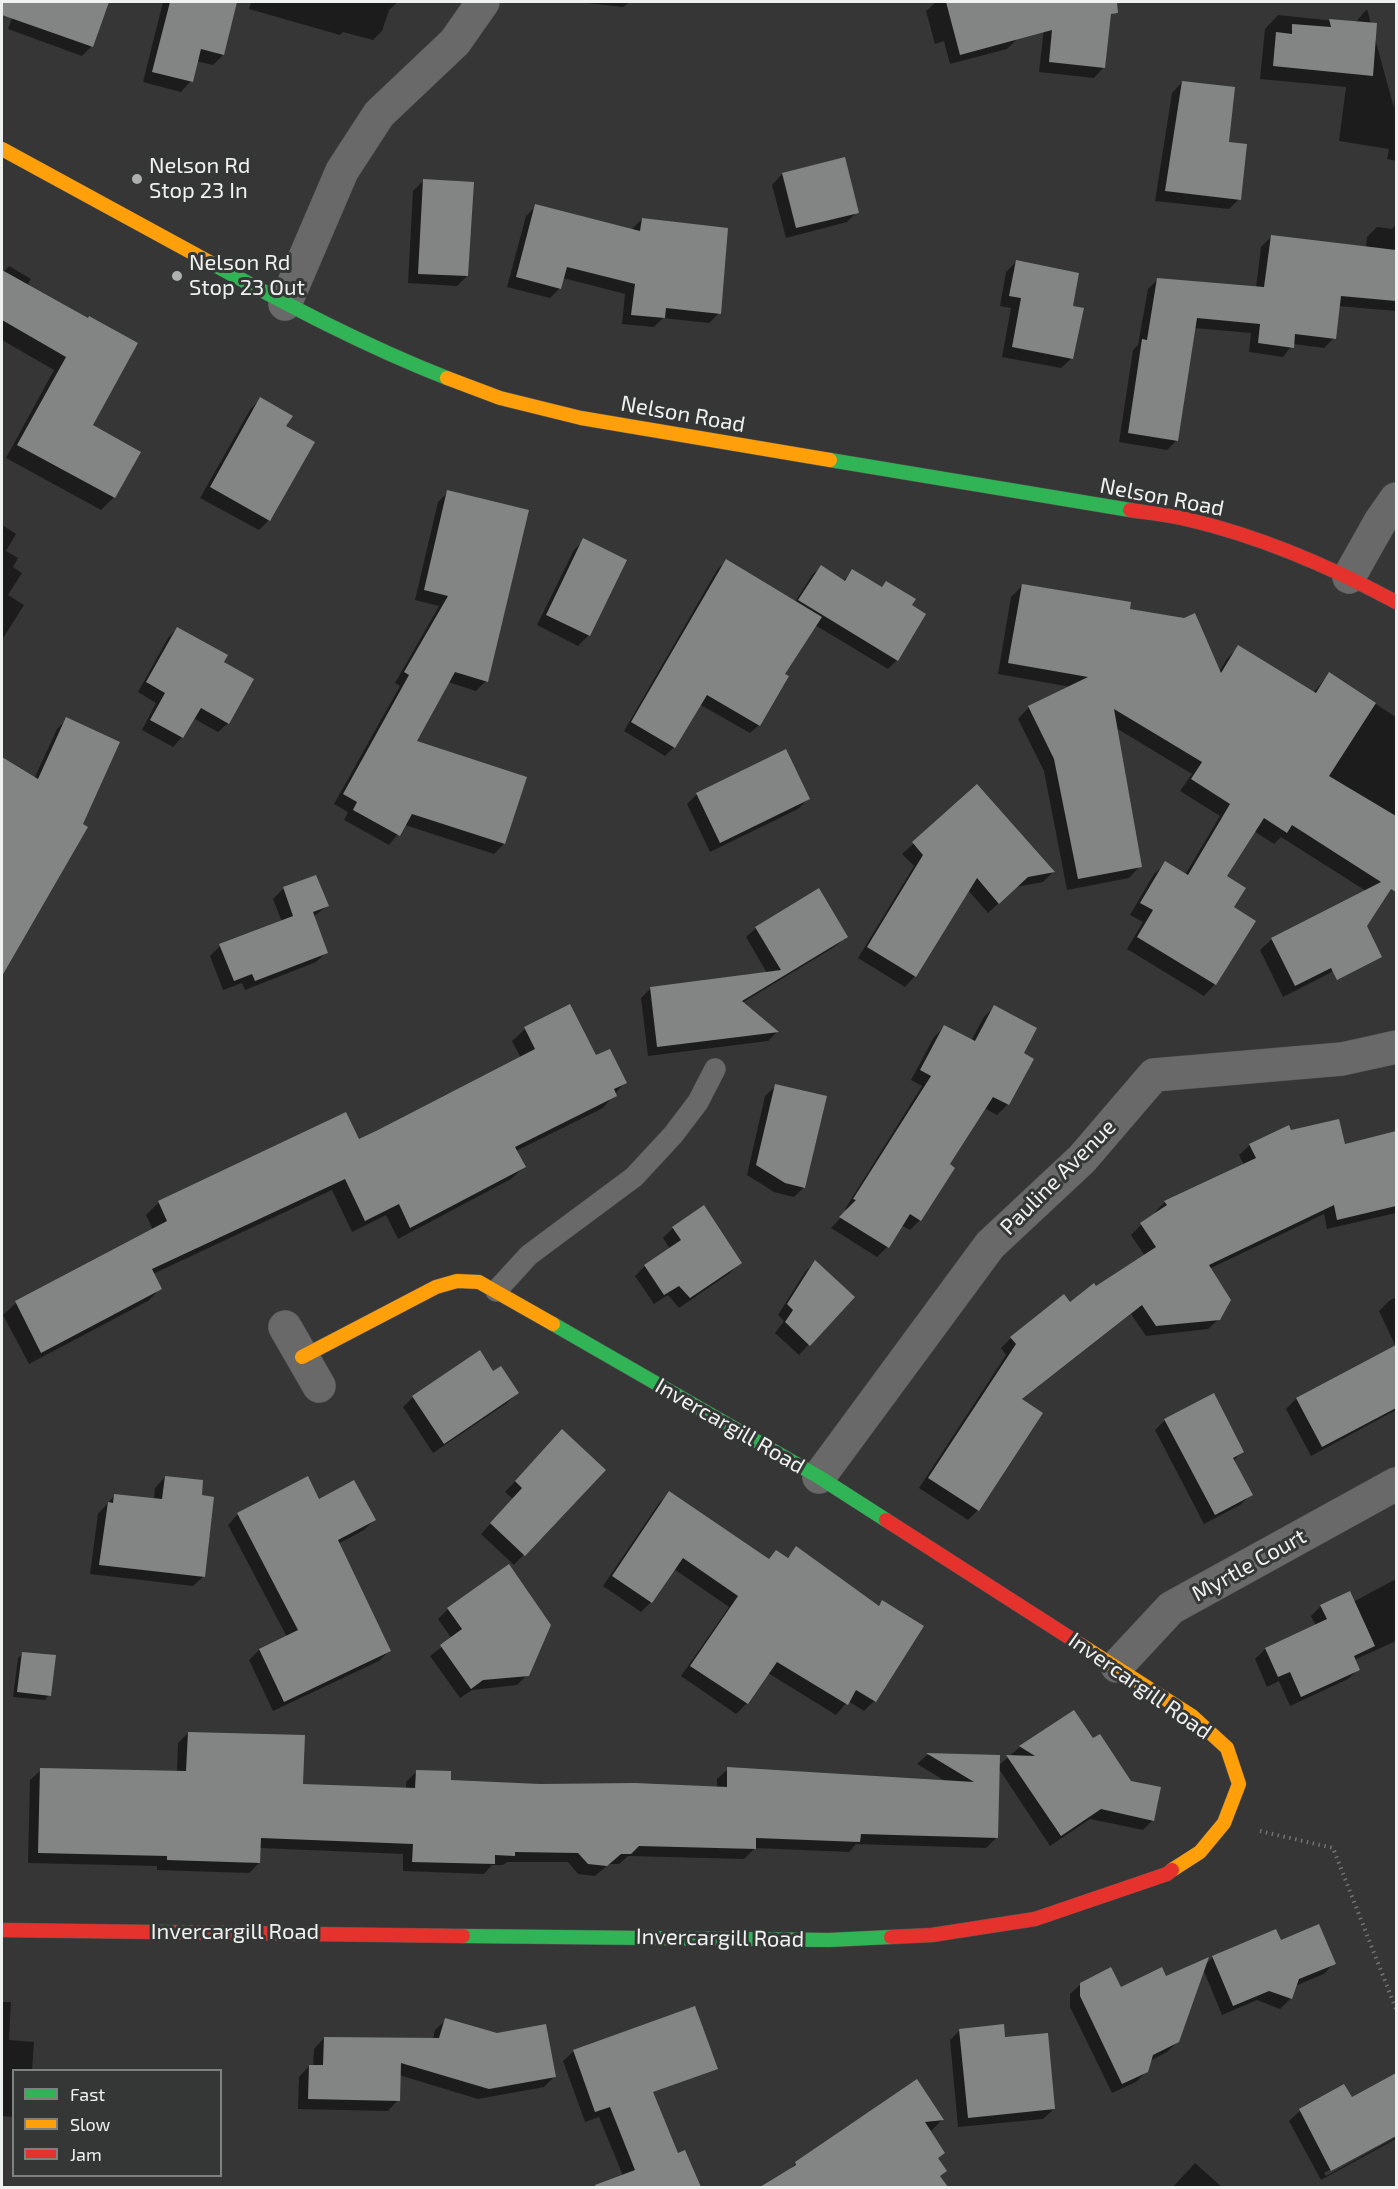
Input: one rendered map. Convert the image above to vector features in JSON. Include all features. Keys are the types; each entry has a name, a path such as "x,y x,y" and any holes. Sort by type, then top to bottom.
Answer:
{"street":[{"path":"285,304 342,171 379,114 455,42 483,2"},
{"name":"Nelson Road","path":"2,149 285,304 402,360 500,398 581,418 1190,520 1270,544 1349,578 1396,602"},
{"path":"1349,578 1380,522 1396,499"},
{"name":"Pauline Avenue","path":"819,1477 990,1245 1082,1159 1154,1075 1342,1059 1396,1047"},
{"name":"Invercargill Road","path":"2,1930 830,1940 932,1935 1035,1920 1167,1874 1200,1852 1224,1822 1239,1784 1227,1748 1192,1716 819,1477 479,1282 448,1281 302,1357"},
{"path":"285,1327 319,1386"},
{"name":"Myrtle Court","path":"1117,1666 1171,1608 1396,1484"}],"lane":[{"path":"496,1291 529,1256 634,1177 698,1102 715,1069"}],"path":[{"path":"1224,1822 1333,1848 1396,2009"}],"building":[{"path":"2,2 109,2 93,47 2,15"},
{"path":"170,2 237,2 224,55 201,49 193,82 152,72"},
{"path":"946,2 1117,2 1118,13 1111,14 1105,68 1049,62 1052,30 960,55"},
{"path":"1329,19 1377,23 1373,76 1273,66 1276,32 1292,34 1292,24 1331,27"},
{"path":"1182,81 1235,87 1229,142 1247,144 1241,200 1165,191"},
{"path":"845,157 859,213 796,228 782,173"},
{"path":"423,179 474,182 468,276 418,274"},
{"path":"535,204 640,231 642,218 728,228 721,314 666,308 665,318 631,315 635,284 567,267 561,289 516,277"},
{"path":"1271,235 1396,250 1396,301 1341,296 1336,339 1295,334 1294,348 1258,343 1260,324 1197,318 1178,441 1128,433 1142,339 1147,340 1157,278 1264,287"},
{"path":"1016,260 1079,273 1073,306 1084,308 1073,359 1012,347 1021,298 1009,296"},
{"path":"2,270 138,343 93,425 141,452 115,498 17,445 66,357 2,320"},
{"path":"260,397 293,416 286,426 315,442 270,521 210,487"},
{"path":"447,490 529,510 488,682 455,672 417,741 527,777 505,844 412,814 400,836 353,810 357,802 343,794 409,675 404,672 448,596 424,590"},
{"path":"583,538 627,560 590,636 546,615"},
{"path":"726,559 822,617 785,674 789,676 760,726 707,695 675,748 631,722"},
{"path":"821,565 845,581 852,569 882,587 886,581 916,599 912,605 926,614 898,661 798,600"},
{"path":"1022,584 1131,602 1130,609 1184,618 1195,613 1221,673 1238,645 1316,693 1329,672 1376,703 1329,776 1396,816 1396,892 1391,889 1367,926 1382,957 1337,980 1331,968 1295,986 1271,938 1381,882 1292,825 1287,833 1264,818 1227,876 1246,888 1234,907 1256,921 1216,985 1137,937 1153,910 1140,903 1165,861 1188,875 1230,804 1191,779 1202,762 1114,709 1142,867 1078,879 1054,759 1028,706 1088,677 1008,663"},
{"path":"177,627 228,655 224,662 254,679 229,724 201,708 183,738 150,720 165,693 146,682"},
{"path":"66,717 120,742 83,824 88,827 2,976 2,757 38,779"},
{"path":"786,749 810,799 720,843 696,793"},
{"path":"977,784 1055,872 1028,877 999,904 977,878 916,977 867,947 923,855 912,842"},
{"path":"316,875 329,906 313,912 328,953 255,981 252,974 234,981 219,944 293,916 283,887"},
{"path":"819,888 848,937 742,1001 779,1032 657,1047 650,987 781,970 755,927"},
{"path":"570,1004 596,1055 610,1049 627,1083 614,1089 617,1096 515,1147 526,1167 410,1228 399,1204 365,1221 345,1179 152,1269 162,1289 41,1353 15,1301 167,1221 158,1201 346,1112 359,1139 378,1130 535,1049 524,1027"},
{"path":"994,1005 1037,1028 1024,1053 1034,1059 1009,1105 993,1097 950,1164 955,1168 921,1221 910,1214 889,1248 839,1217 856,1200 853,1199 931,1076 920,1070 944,1025 975,1041"},
{"path":"775,1084 827,1096 805,1188 785,1183 756,1165"},
{"path":"1339,1119 1345,1144 1396,1131 1396,1206 1337,1220 1334,1205 1209,1265 1231,1300 1220,1320 1156,1326 1142,1305 1022,1399 1043,1413 979,1511 928,1478 1016,1344 1010,1337 1064,1294 1070,1302 1094,1283 1096,1286 1156,1247 1140,1223 1167,1205 1164,1201 1256,1158 1249,1144 1289,1125 1291,1130"},
{"path":"704,1205 742,1263 690,1298 679,1286 664,1295 644,1265 681,1240 672,1227"},
{"path":"815,1260 855,1297 810,1346 785,1322 793,1310 787,1304"},
{"path":"1396,1345 1396,1408 1322,1447 1296,1398"},
{"path":"480,1350 493,1371 501,1366 519,1393 444,1444 412,1396"},
{"path":"1214,1393 1244,1452 1233,1458 1253,1495 1215,1515 1164,1419"},
{"path":"562,1429 606,1470 525,1556 490,1523 522,1488 515,1481"},
{"path":"165,1476 203,1480 202,1495 214,1497 205,1577 99,1565 108,1502 113,1503 114,1494 162,1499"},
{"path":"308,1476 319,1499 354,1480 376,1520 338,1540 391,1651 284,1702 259,1649 298,1630 237,1513"},
{"path":"669,1491 769,1559 776,1550 788,1558 796,1546 879,1606 882,1600 924,1626 876,1702 856,1690 848,1705 777,1662 748,1704 690,1666 738,1596 683,1558 652,1603 612,1576"},
{"path":"509,1564 551,1625 529,1676 483,1680 471,1689 440,1645 462,1629 447,1608"},
{"path":"1350,1591 1375,1646 1354,1656 1360,1670 1301,1697 1290,1672 1278,1677 1265,1648 1327,1619 1320,1605"},
{"path":"22,1652 56,1655 51,1696 17,1692"},
{"path":"1074,1710 1093,1738 1100,1734 1131,1781 1161,1787 1154,1821 1101,1809 1061,1836 1006,1755 1035,1756 1019,1746"},
{"path":"188,1732 305,1735 303,1784 415,1788 416,1770 451,1771 451,1780 540,1784 635,1783 727,1787 727,1767 974,1782 926,1753 1000,1755 998,1838 861,1834 860,1842 756,1838 756,1849 639,1846 631,1854 621,1854 607,1866 588,1864 578,1853 515,1852 515,1856 495,1855 495,1864 412,1862 413,1844 261,1838 260,1863 167,1860 167,1856 38,1853 40,1768 186,1771"},
{"path":"1319,1924 1336,1964 1299,1979 1292,1999 1269,1991 1233,2006 1212,1956 1276,1929 1281,1940"},
{"path":"1209,1957 1179,2042 1153,2055 1148,2072 1122,2084 1080,1996 1080,1983 1111,1967 1121,1987 1162,1967 1166,1976"},
{"path":"695,2006 718,2069 653,2092 678,2153 685,2150 701,2187 596,2187 595,2185 635,2170 610,2107 595,2112 573,2050"},
{"path":"445,2018 497,2033 546,2024 556,2077 489,2089 401,2063 400,2101 308,2099 309,2065 323,2065 324,2037 439,2038"},
{"path":"1004,2024 1005,2037 1048,2033 1055,2109 968,2118 959,2029"},
{"path":"1396,2073 1396,2136 1331,2171 1299,2109 1344,2084 1352,2097"},
{"path":"917,2079 944,2120 925,2122 945,2153 938,2158 947,2171 940,2176 948,2187 760,2187 796,2165 795,2162"}],"traffic: fast":[{"path":"211,263 357,339 447,378"},
{"path":"830,460 1130,510"},
{"path":"553,1324 819,1477 886,1520"},
{"path":"463,1936 829,1940 891,1937"}],"traffic: slow":[{"path":"2,149 211,263"},
{"path":"447,378 500,398 581,418 830,460"},
{"path":"302,1357 436,1287 457,1281 479,1282 553,1324"},
{"path":"1081,1645 1192,1716 1227,1748 1239,1784 1224,1823 1200,1852 1172,1870"}],"traffic: jam":[{"path":"1130,510 1183,518 1270,544 1321,565 1396,602"},
{"path":"886,1520 1081,1645"},
{"path":"891,1937 932,1935 1035,1919 1167,1874 1172,1870"},
{"path":"2,1930 463,1936"}],"place":[{"name":"Nelson Rd Stop 23 In","path":"137,179"},
{"name":"Nelson Rd Stop 23 Out","path":"177,276"}]}
